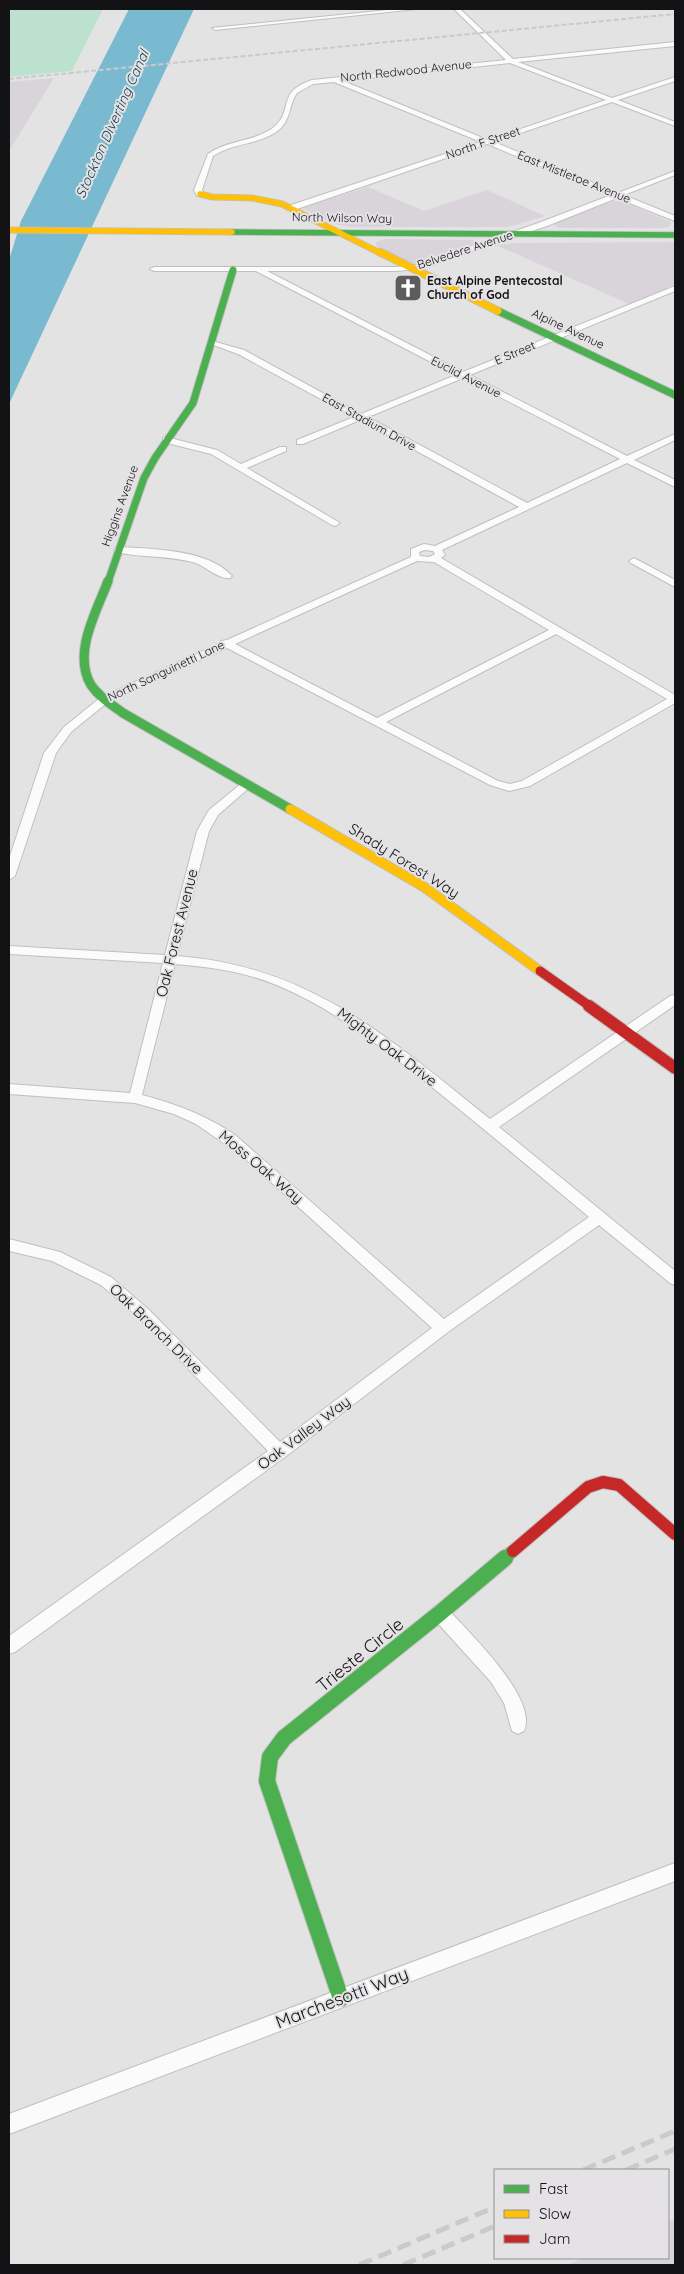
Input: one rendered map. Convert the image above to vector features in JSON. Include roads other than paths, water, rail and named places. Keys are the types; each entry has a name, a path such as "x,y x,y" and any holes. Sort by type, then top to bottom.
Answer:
{"street":[{"path":"215,28 358,11 414,9"},
{"path":"457,9 510,60 675,124"},
{"name":"North Redwood Avenue","path":"200,194 198,190 212,153 229,145 274,130 280,124 290,96 296,90 312,82 675,44"},
{"name":"East Mistletoe Avenue","path":"334,79 675,218"},
{"name":"North F Street","path":"291,208 675,79"},
{"name":"Belvedere Avenue","path":"154,269 409,268 516,233 675,173"},
{"name":"Alpine Avenue","path":"200,194 269,200 291,208 334,232 553,338 675,394"},
{"name":"North Wilson Way","path":"9,230 675,235"},
{"name":"Higgins Avenue","path":"104,700 90,686 85,673 85,646 144,478 153,458 183,419 193,402 233,270"},
{"name":"Euclid Avenue","path":"258,270 675,484"},
{"name":"E Street","path":"300,442 675,288"},
{"name":"East Stadium Drive","path":"212,343 241,352 525,506"},
{"path":"675,437 525,506 436,554 556,630 675,699"},
{"path":"166,440 214,452 335,524"},
{"path":"241,467 283,449"},
{"path":"119,550 185,556 215,567 227,576"},
{"name":"North Sanguinetti Lane","path":"9,876 50,753 60,736 77,720 104,700 225,644 416,558 427,561 436,554"},
{"path":"634,561 675,584"},
{"path":"376,723 556,630"},
{"path":"225,644 494,783 509,788 526,784 675,699"},
{"name":"Shady Forest Way","path":"104,700 123,713 424,887 675,1068"},
{"name":"Oak Forest Avenue","path":"135,1098 203,831 213,813 246,784"},
{"name":"Mighty Oak Drive","path":"9,950 170,959 254,972 293,986 336,1008 367,1029 490,1126 598,1218 675,1279"},
{"path":"490,1126 675,999"},
{"name":"Moss Oak Way","path":"9,1089 135,1098 178,1110 201,1120 229,1138 443,1328"},
{"name":"Oak Valley Way","path":"9,1646 279,1452 443,1328 598,1218"},
{"name":"Oak Branch Drive","path":"9,1245 55,1256 106,1281 143,1313 279,1452"},
{"name":"Trieste Circle","path":"341,1999 267,1781 266,1765 273,1750 284,1738 440,1613 588,1487 603,1482 619,1485 675,1534"},
{"path":"440,1613 497,1676 512,1700 518,1725"},
{"name":"Marchesotti Way","path":"9,2124 675,1872"}],"water":[{"name":"Stockton Diverting Canal","path":"129,9 194,9 9,404 9,260 21,221"}],"railway":[{"path":"9,79 675,14"},
{"path":"585,2169 675,2131"},
{"path":"628,2169 675,2149"},
{"path":"359,2265 494,2207"},
{"path":"403,2265 494,2226"}],"place":[{"name":"East Alpine Pentecostal Church of God","path":"408,288"}]}
